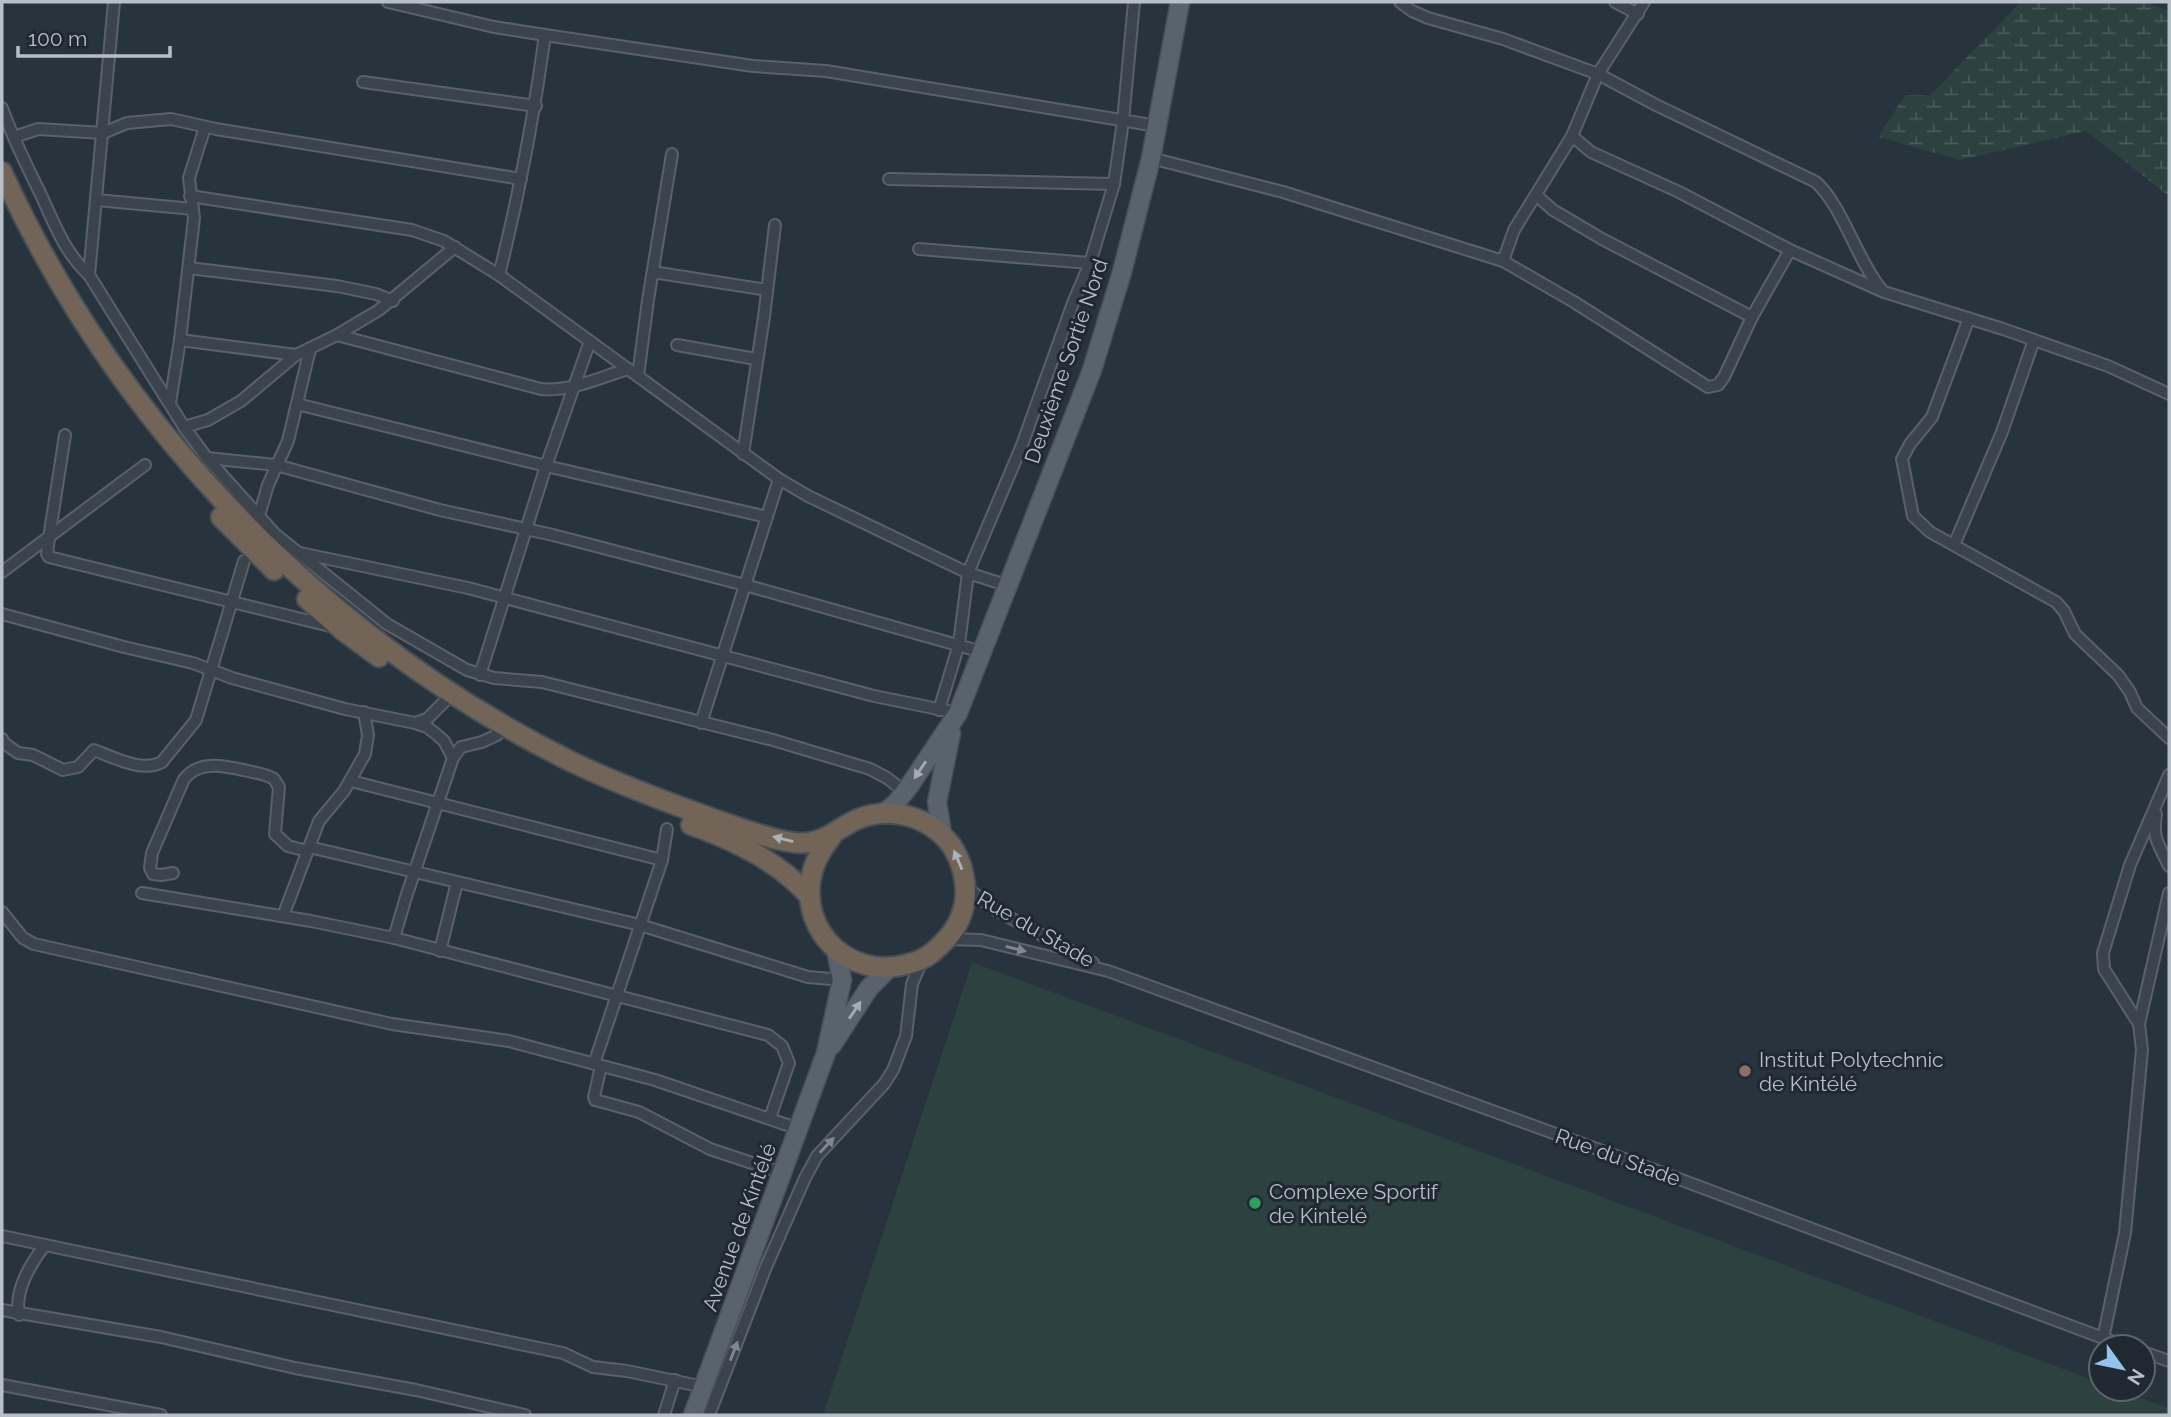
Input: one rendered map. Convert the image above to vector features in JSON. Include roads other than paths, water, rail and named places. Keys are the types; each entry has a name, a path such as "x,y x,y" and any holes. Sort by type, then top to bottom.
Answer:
{"highway":[{"path":"2,172 16,203 63,287 132,392 179,451 236,514 341,611 416,669 462,699 574,763 734,827 799,843 832,836"},
{"path":"2,201 46,283 94,361 117,392 210,506 279,574 341,629 444,702 497,735 609,791 729,840 787,875 810,897"},
{"path":"884,813 905,815 925,822 942,834 962,867 965,887 964,905 949,939 922,961 888,969 869,967 836,950 818,926 810,897 814,864 832,836 856,820 884,813"}],"main road":[{"name":"Deuxième Sortie Nord","path":"942,834 937,802 955,718 1096,357 1122,272 1151,158 1180,2"},
{"name":"Deuxième Sortie Nord","path":"884,813 905,792 955,718"},
{"name":"Avenue de Kintélé","path":"693,1415 826,1053 842,980 836,950"},
{"name":"Avenue de Kintélé","path":"826,1053 869,988 888,969"}],"street":[{"path":"89,275 114,2"},
{"path":"388,2 494,27 753,66 826,72 1157,126"},
{"path":"939,710 959,644 968,573 1022,445 1090,263 1114,184 1134,2"},
{"path":"1400,2 1412,12 1427,18 1503,39 1598,74 1816,182 1827,195 1857,252 1884,292"},
{"path":"1615,2 1637,14"},
{"path":"1503,261 1514,230 1572,136 1598,74 1644,2"},
{"path":"499,275 536,106 545,35"},
{"path":"363,82 536,106"},
{"path":"2,108 64,245 74,262 89,275 184,428 259,516 297,552 387,624 467,670 542,682 773,740 864,766 887,778 905,792"},
{"path":"14,137 38,129 103,133 127,123 171,119 205,127 521,179"},
{"path":"170,403 194,218 189,178 205,127"},
{"path":"1572,136 1591,152 1679,192 1790,250 1884,292 2108,366 2169,394"},
{"path":"638,376 672,155"},
{"path":"1151,158 1283,192 1503,261 1574,302 1708,387 1718,385 1790,250"},
{"path":"889,179 1114,184"},
{"path":"1536,195 1553,210 1602,239 1752,317"},
{"path":"190,196 412,230 455,247 499,275 779,479 808,496 968,573 1006,585"},
{"path":"97,200 193,209"},
{"path":"743,454 775,225"},
{"path":"184,428 208,419 241,401 296,355 337,335 393,301 455,247"},
{"path":"919,249 1090,263"},
{"path":"189,268 337,286 376,293 393,301"},
{"path":"653,272 767,290"},
{"path":"1969,318 1932,417 1910,444 1902,460 1913,516 1930,532 2056,602 2064,611 2075,634 2119,675 2137,708 2169,738"},
{"path":"337,335 541,389 551,390 574,385 628,369"},
{"path":"180,340 296,355"},
{"path":"1954,545 2002,432 2034,340"},
{"path":"480,674 546,466 590,341"},
{"path":"677,345 757,359"},
{"path":"259,516 276,466 288,441 310,349"},
{"path":"297,404 766,517"},
{"path":"65,435 47,554 52,558 341,629"},
{"path":"207,457 276,466 440,510 745,585 982,652"},
{"path":"2,572 145,465"},
{"path":"702,723 779,479"},
{"path":"297,552 468,588 874,696 939,710 955,718"},
{"path":"2,738 18,753 33,755 63,770 78,767 94,750 127,763 158,765 196,720 244,561"},
{"path":"2,614 211,669 232,678 415,723 427,727 444,741 453,758"},
{"path":"415,723 426,719 444,702"},
{"path":"283,916 322,815 351,781 365,754 367,744 364,712"},
{"path":"394,938 453,758 461,747 497,735"},
{"path":"173,873 153,874 150,868 152,853 184,779 194,769 207,765 234,768 274,779 279,787 275,834 288,846 415,872 640,925 808,977 842,980"},
{"path":"2139,1024 2104,969 2103,953 2130,865 2169,775"},
{"path":"351,781 438,805 467,809 551,834 662,860"},
{"path":"2157,804 2155,841 2169,866"},
{"path":"667,829 662,860 615,994 597,1065 595,1100 639,1112 710,1149 782,1173"},
{"path":"440,951 457,882"},
{"name":"Rue du Stade","path":"965,887 994,909 1038,935 1108,971"},
{"path":"142,893 283,916 394,938 768,1035 782,1046 789,1063 770,1118"},
{"path":"2103,1333 2125,1233 2142,1050 2139,1024 2169,893"},
{"path":"2,912 23,938 34,944 392,1024 509,1041 655,1080 799,1129"},
{"name":"Rue du Stade","path":"949,939 981,940 1108,971 1663,1173 2087,1333"},
{"path":"709,1415 766,1267 805,1178 817,1156 884,1084 892,1070 905,1036 912,984 922,961"},
{"path":"2,1236 563,1353 593,1367 704,1387"},
{"path":"19,1315 18,1298 29,1270 45,1245"},
{"path":"2,1310 19,1315 161,1336 295,1368 416,1390 525,1415"},
{"path":"664,1415 675,1380"},
{"path":"2,1385 162,1415"}],"place":[{"name":"Institut Polytechnic de Kintélé","path":"1745,1071"},
{"name":"Complexe Sportif de Kintelé","path":"1255,1203"}]}
